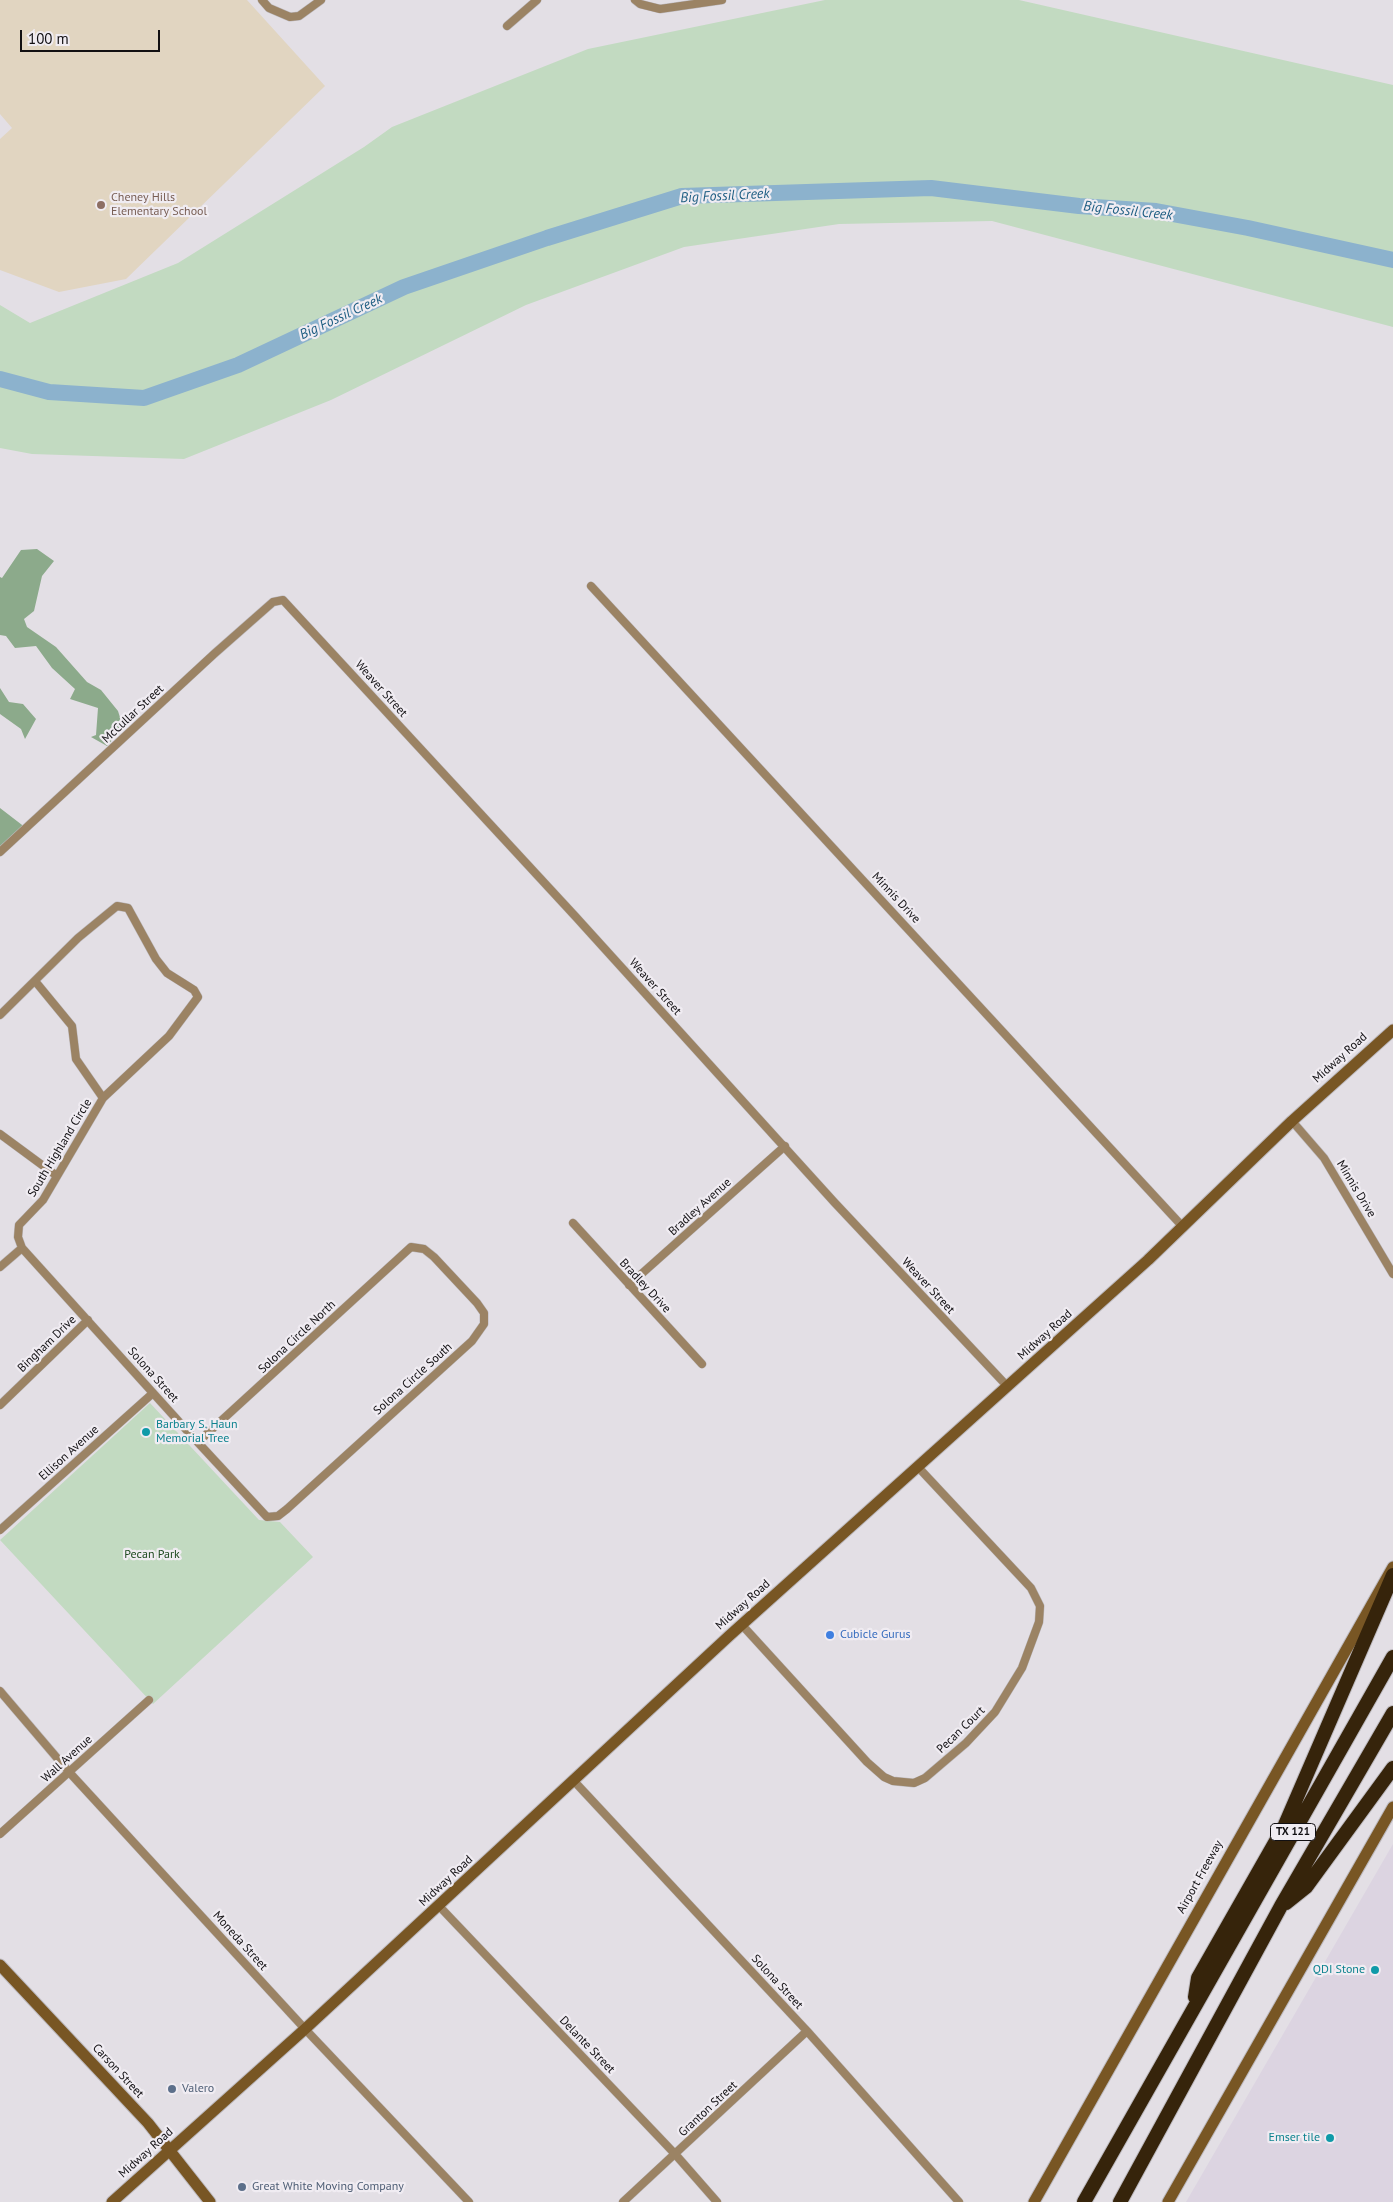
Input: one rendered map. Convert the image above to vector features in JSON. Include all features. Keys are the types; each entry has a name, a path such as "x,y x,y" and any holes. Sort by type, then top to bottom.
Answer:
{"highway":[{"path":"1193,2007 1198,1978 1284,1827 1393,1575"},
{"name":"TX 121","path":"1084,2202 1393,1657"},
{"name":"TX 121","path":"1120,2202 1281,1906 1393,1713"},
{"path":"1281,1906 1306,1887 1393,1768"}],"main road":[{"name":"Midway Road","path":"112,2202 305,2029 742,1625 917,1466 1008,1387 1183,1227 1292,1122 1393,1030"},
{"name":"Airport Freeway","path":"1034,2202 1393,1567"},
{"path":"1168,2202 1393,1807"},
{"name":"Carson Street","path":"0,1965 148,2123 210,2202"}],"street":[{"path":"262,0 269,8 281,14 299,16 321,0"},
{"path":"507,26 537,0"},
{"path":"635,0 640,4 660,9 722,0"},
{"name":"Minnis Drive","path":"591,586 1183,1227"},
{"name":"McCullar Street","path":"0,852 251,621 273,602 283,600 285,602"},
{"name":"Weaver Street","path":"285,602 1008,1387"},
{"name":"South Highland Circle","path":"22,1248 18,1237 19,1225 43,1200 103,1098 169,1036 198,997 194,990 167,972 156,958 128,908 117,906 78,938 35,981"},
{"path":"0,1015 35,981 72,1026 76,1041 76,1059 103,1098"},
{"name":"Minnis Drive","path":"1292,1122 1324,1158 1393,1274"},
{"path":"0,1134 57,1176"},
{"name":"Bradley Avenue","path":"629,1285 785,1146"},
{"name":"Bradley Drive","path":"573,1222 702,1364"},
{"name":"Solona Circle North","path":"198,1442 411,1247"},
{"name":"Solona Circle South","path":"267,1517 278,1516 287,1509 480,1332 485,1319 484,1313 477,1303 424,1248 411,1247"},
{"path":"0,1267 22,1248"},
{"name":"Solona Street","path":"22,1248 267,1517"},
{"name":"Bingham Drive","path":"0,1405 88,1320"},
{"name":"Ellison Avenue","path":"0,1530 153,1393"},
{"name":"Pecan Court","path":"742,1625 884,1777 893,1781 914,1783 925,1778 966,1743 995,1712 1022,1668 1039,1622 1040,1606 1031,1588 917,1466"},
{"name":"Moneda Street","path":"0,1691 69,1772 305,2029 470,2202"},
{"name":"Wall Avenue","path":"0,1834 149,1700"},
{"name":"Solona Street","path":"574,1780 807,2031 959,2202"},
{"name":"Delante Street","path":"438,1906 675,2154 717,2202"},
{"name":"Granton Street","path":"623,2202 807,2031"}],"shaded area":[{"name":"Cheney Hills Elementary School","path":"0,0 247,0 325,86 126,279 59,292 0,270 0,139 12,128 0,114"},
{"path":"1393,1844 1393,2202 1186,2202"}],"green space":[{"path":"825,0 1019,0 1393,85 1393,327 992,221 839,224 684,247 526,305 331,400 184,459 32,454 0,448 0,305 30,323 178,263 364,147 392,127 588,49"},
{"path":"37,549 54,561 42,576 34,611 24,619 27,627 56,647 87,682 101,690 118,711 123,727 107,746 91,737 96,735 98,708 70,699 75,689 52,668 36,646 15,648 6,636 0,635 0,577 2,578 21,550"},
{"path":"0,688 9,702 23,704 36,719 25,739 21,729 0,714"},
{"path":"0,808 26,828 0,852"},
{"name":"Pecan Park","path":"150,1403 259,1520 280,1522 313,1557 153,1704 0,1540"}],"waterway":[{"name":"Big Fossil Creek","path":"0,379 49,392 144,398 238,365 404,287 547,238 682,196 931,188 1079,206 1156,211 1248,228 1393,260"}],"place":[{"name":"Cheney Hills Elementary School","path":"101,205"},
{"name":"Barbary S. Haun Memorial Tree","path":"146,1432"},
{"name":"Cubicle Gurus","path":"830,1635"},
{"name":"QDI Stone","path":"1375,1970"},
{"name":"Valero","path":"172,2089"},
{"name":"Emser tile","path":"1330,2138"},
{"name":"Great White Moving Company","path":"242,2187"}]}
